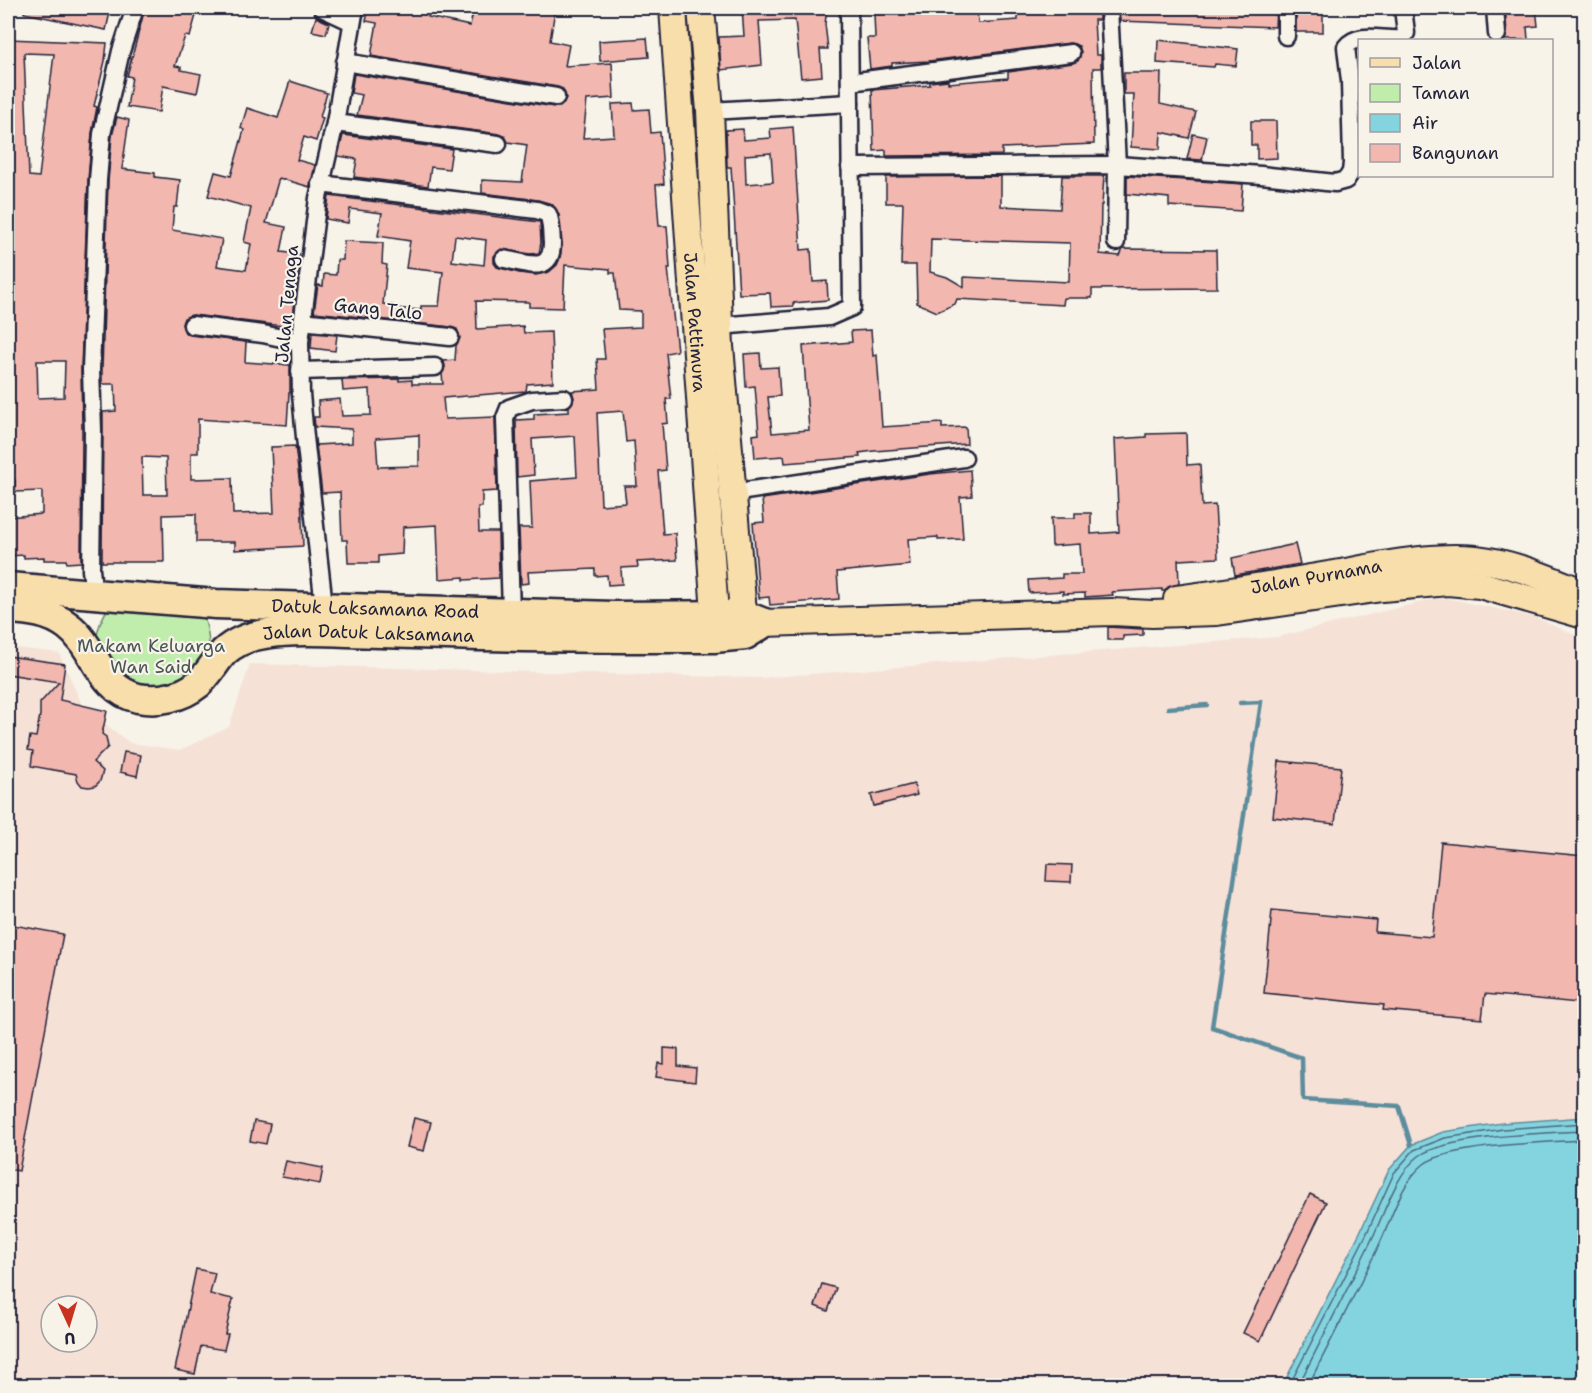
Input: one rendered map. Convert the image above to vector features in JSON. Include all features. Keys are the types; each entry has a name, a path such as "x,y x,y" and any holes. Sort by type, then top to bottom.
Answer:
{"highway":[{"name":"Datuk Laksamana Road","path":"8,587 216,604 614,616 715,626 751,624"},
{"path":"84,643 84,627 98,595"},
{"path":"216,604 226,623 225,652"},
{"name":"Jalan Datuk Laksamana","path":"8,609 32,610 48,615 70,627 84,643 103,676 115,688 138,698 163,700 182,694 198,684 225,652 244,639 264,634 322,631 527,638 715,626"}],"main road":[{"name":"Jalan Pattimura","path":"673,8 715,626"},
{"name":"Jalan Pattimura","path":"701,8 710,111 719,326 732,493 751,624"},
{"name":"Jalan Purnama","path":"1112,612 1163,601 1447,557 1522,568 1584,593"},
{"name":"Jalan Purnama","path":"751,624 1112,612 1152,614 1217,612 1382,588 1448,582 1480,585 1584,615"}],"street":[{"path":"98,595 91,570 93,430 91,370 98,180 102,134 121,51 135,8"},
{"path":"322,8 353,15"},
{"path":"719,326 829,317 852,307 849,8"},
{"path":"1109,8 1117,165 1116,242"},
{"path":"1286,8 1286,36"},
{"path":"850,166 1117,165 1261,175 1335,183 1346,180 1351,172 1352,163 1350,81 1346,48 1351,41 1359,38 1402,39 1406,33 1402,8"},
{"path":"1495,8 1497,34"},
{"name":"Jalan Tenaga","path":"324,606 305,437 300,342 320,184 335,123 353,15"},
{"path":"850,82 1071,53"},
{"path":"345,62 556,97"},
{"path":"710,111 850,103"},
{"path":"335,123 498,144"},
{"path":"320,184 537,210 548,214 551,227 552,254 550,259 546,263 537,265 504,259"},
{"name":"Gang Talo","path":"302,321 450,337"},
{"path":"192,325 263,333 300,342"},
{"path":"300,371 435,367"},
{"path":"512,612 505,418 509,408 531,400 564,398"},
{"path":"732,493 964,458"}],"shaded area":[{"path":"1442,597 1534,617 1584,639 1584,1117 1502,1123 1389,1170 1283,1385 8,1386 8,647 59,653 83,707 130,743 180,750 229,727 250,664 760,678 1278,637"}],"green space":[{"name":"Makam Keluarga Wan Said","path":"107,610 204,618 209,645 202,672 141,698 96,650 98,629"}],"water":[{"path":"1584,1117 1584,1385 1283,1385 1389,1170 1411,1145 1443,1132 1502,1123"}],"building":[{"path":"24,8 111,8 106,30 24,13"},
{"path":"145,8 198,8 190,37 185,36 175,66 181,67 181,70 201,74 197,93 163,86 159,112 127,107 132,77 127,76"},
{"path":"369,8 429,8 428,17 470,26 474,8 555,10 550,41 569,45 565,66 612,63 614,98 587,100 583,138 614,136 612,104 633,103 634,110 649,109 651,133 660,132 664,184 656,185 659,226 667,226 670,268 668,268 677,351 666,353 671,399 666,399 668,423 662,424 666,470 658,471 663,534 675,533 677,560 637,562 638,567 621,568 622,584 608,585 607,575 595,576 595,569 528,572 529,583 521,584 519,528 532,528 530,481 577,477 575,436 532,439 534,475 517,477 516,420 534,419 534,414 569,412 574,398 572,391 599,389 597,359 605,359 602,329 641,327 641,311 619,310 615,273 610,273 610,269 565,265 563,308 529,307 529,302 476,301 477,329 523,326 524,333 551,332 553,382 527,384 526,391 443,398 445,419 495,417 497,491 482,492 482,507 478,507 479,532 498,532 499,578 439,579 437,525 403,527 402,554 378,556 378,563 348,563 347,540 342,540 340,492 322,493 316,445 352,443 352,429 315,427 314,417 319,417 318,401 340,399 342,416 371,415 370,389 343,391 342,380 399,379 399,381 412,380 412,384 443,384 444,361 455,360 456,346 460,338 457,329 451,327 314,312 318,285 323,286 324,274 336,275 337,260 343,260 344,241 383,243 382,264 387,265 383,304 393,305 392,308 421,310 421,306 439,306 443,272 406,268 410,241 378,236 382,213 350,209 348,223 326,219 329,196 540,222 539,253 530,254 501,249 494,256 494,263 497,267 519,273 536,275 549,272 557,265 562,244 559,215 552,204 482,193 482,180 522,182 527,145 508,142 505,136 499,134 357,115 362,95 351,93 354,74 554,107 560,107 564,103 566,98 563,89 371,56 377,23 366,21","holes":["455,236 486,240 484,265 452,261","623,411 626,442 634,441 637,486 624,486 626,503 601,505 597,413","419,435 419,466 378,467 376,438"]},
{"path":"742,8 827,8 825,24 828,49 820,49 822,76 801,78 795,20 759,21 762,65 721,70 719,37 744,36"},
{"path":"886,8 977,8 978,23 1018,20 1018,10 1099,8 1099,20 1094,20 1096,55 1101,55 1101,68 1093,68 1094,144 1002,148 1002,155 886,156 886,150 874,151 872,90 930,85 930,82 948,80 948,83 1008,78 1008,72 1073,63 1078,61 1081,52 1079,46 1070,43 929,61 892,63 892,66 870,69 867,38 875,38 874,14 886,13"},
{"path":"1119,8 1276,8 1275,27 1120,21"},
{"path":"1296,8 1323,8 1323,32 1296,32"},
{"path":"1505,8 1536,8 1538,26 1527,27 1528,39 1505,39"},
{"path":"316,17 329,23 326,34 312,31"},
{"path":"647,38 649,57 600,61 599,41"},
{"path":"8,39 107,43 94,106 97,107 88,180 81,370 81,562 44,560 44,557 24,558 24,555 8,556 8,517 42,514 42,491 15,492 15,480 8,480 8,264 12,231 10,209 14,208 10,168 11,139 8,139","holes":["24,53 54,54 39,177 29,176","37,361 65,361 64,397 38,398"]},
{"path":"1158,40 1238,49 1236,66 1215,64 1214,67 1157,63"},
{"path":"1124,73 1161,73 1160,104 1196,112 1189,138 1161,132 1160,149 1131,147 1134,94 1124,94"},
{"path":"290,81 327,93 316,141 304,137 297,160 315,165 310,187 279,178 266,223 286,227 281,252 299,254 291,327 193,315 184,318 182,324 185,333 190,335 246,342 245,362 290,365 287,425 198,419 198,453 191,453 191,479 232,478 233,514 274,513 271,447 295,446 301,494 303,546 235,550 235,542 196,542 196,514 163,515 164,562 102,562 103,412 116,411 115,384 102,384 102,370 108,181 112,136 117,117 129,120 122,169 155,173 155,177 180,180 172,230 222,239 217,266 246,270 251,244 244,242 251,208 208,196 215,172 231,176 244,130 241,128 247,108 278,118","holes":["142,457 166,458 167,495 143,495"]},
{"path":"1251,121 1276,121 1277,158 1257,159 1257,145 1251,145"},
{"path":"793,127 801,250 811,249 813,282 827,281 828,300 771,307 770,293 739,294 731,167 727,167 726,130 743,129 744,140 771,138 770,129","holes":["771,153 773,182 746,184 745,155"]},
{"path":"1193,134 1207,137 1202,160 1187,159"},
{"path":"343,135 452,149 449,169 431,167 428,186 354,177 357,159 338,156"},
{"path":"1001,176 1001,206 1060,209 1062,176 1104,176 1100,254 1120,256 1123,249 1216,250 1217,288 1092,289 1092,298 1064,298 1063,305 957,299 955,304 937,312 917,303 916,265 901,265 903,203 886,203 886,177","holes":["931,239 1070,243 1069,282 964,277 964,287 947,277 930,272"]},
{"path":"1127,176 1243,184 1241,211 1169,206 1169,198 1127,194"},
{"path":"871,330 873,356 877,355 882,427 942,423 942,428 966,427 967,444 874,451 859,453 860,457 785,463 784,456 755,458 753,435 759,434 755,386 746,387 744,354 760,353 761,368 778,367 780,396 768,397 772,433 809,430 803,346 852,342 851,331"},
{"path":"312,333 337,335 335,351 311,348"},
{"path":"1186,433 1187,465 1200,464 1202,506 1215,505 1218,558 1178,560 1179,584 1168,587 1165,591 1162,589 1112,592 1113,595 1085,597 1085,593 1063,594 1063,591 1029,593 1028,580 1062,578 1062,574 1082,574 1080,544 1052,546 1051,518 1075,518 1075,513 1091,513 1091,534 1119,532 1115,439 1146,437 1146,434"},
{"path":"970,470 972,496 960,497 963,539 938,540 938,537 908,539 910,565 837,572 839,599 770,605 769,597 759,598 753,523 764,522 762,499"},
{"path":"1295,544 1300,564 1235,575 1232,558"},
{"path":"1108,627 1143,629 1143,635 1123,636 1123,640 1108,640"},
{"path":"8,656 65,664 60,700 107,711 102,734 106,737 108,747 93,762 103,771 100,781 95,786 82,786 76,774 31,766 33,751 28,750 30,736 36,737 40,703 59,682 8,674"},
{"path":"124,752 141,755 137,776 120,772"},
{"path":"1279,761 1341,767 1335,824 1273,817"},
{"path":"914,784 917,795 874,806 871,795"},
{"path":"1441,842 1584,856 1584,934 1578,1003 1485,994 1482,1019 1383,1010 1384,1005 1264,993 1272,910 1376,920 1375,932 1432,937"},
{"path":"1047,864 1072,865 1071,882 1046,881"},
{"path":"8,924 63,934 19,1171 8,1169"},
{"path":"664,1048 678,1049 678,1066 696,1068 695,1082 656,1077 658,1063 664,1064"},
{"path":"414,1118 431,1122 424,1151 407,1147"},
{"path":"254,1121 270,1124 266,1144 250,1141"},
{"path":"286,1161 323,1168 320,1184 282,1177"},
{"path":"1310,1194 1326,1202 1260,1341 1243,1333"},
{"path":"196,1269 215,1273 210,1294 233,1299 224,1350 201,1346 195,1374 175,1370"},
{"path":"822,1284 836,1288 828,1311 815,1306"}],"waterway":[{"path":"1240,703 1261,702 1212,1027 1302,1058 1303,1100 1399,1106 1411,1145"},
{"path":"1168,708 1207,705"}]}
